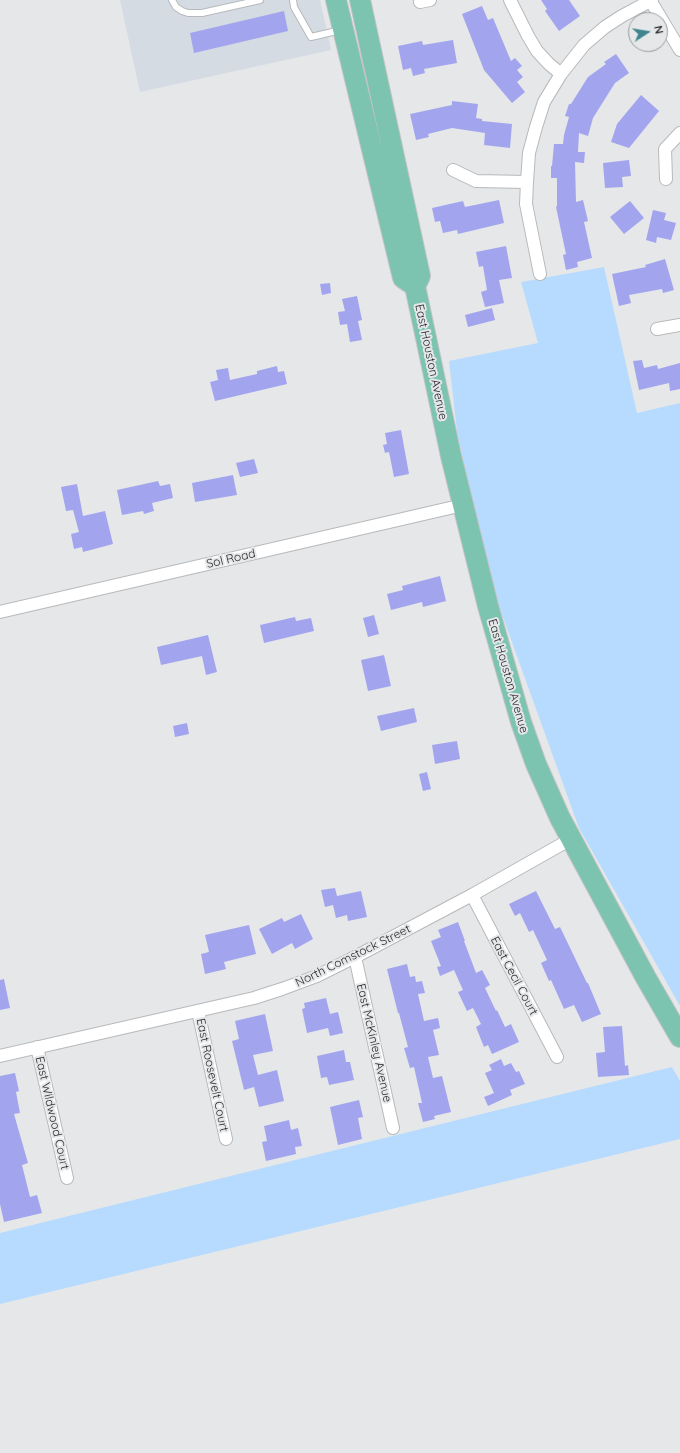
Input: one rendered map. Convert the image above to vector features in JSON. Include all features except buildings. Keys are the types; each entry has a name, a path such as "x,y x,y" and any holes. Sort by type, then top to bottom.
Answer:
{"main road":[{"path":"336,0 403,278 415,286"},
{"name":"East Houston Avenue","path":"360,0 420,276 415,286 451,456 490,614 521,722 541,776 571,839 646,978 680,1037"}],"street":[{"path":"510,0 537,51 548,64 561,74"},
{"path":"540,274 526,204 529,153 544,102 561,74 584,45 605,27 651,0 680,50"},
{"path":"666,179 665,149 680,133"},
{"path":"453,170 476,181 527,182"},
{"path":"657,329 680,325"},
{"name":"Sol Road","path":"0,612 463,505"},
{"name":"North Comstock Street","path":"0,1056 254,998 317,976 472,895 571,839"},
{"name":"East Cecil Court","path":"472,895 557,1057"},
{"name":"East McKinley Avenue","path":"355,957 392,1128"},
{"name":"East Roosevelt Court","path":"198,1010 226,1139"},
{"name":"East Wildwood Court","path":"37,1047 67,1178"}],"lane":[{"path":"172,0 176,7 188,13 202,13 260,0"},
{"path":"292,0 294,7 311,37 343,30"}],"shaded area":[{"path":"120,0 320,0 331,50 140,92"},
{"path":"604,267 637,413 680,403 680,1006 579,828 496,598 457,431 449,361 538,343 521,282"},
{"path":"672,1067 680,1081 680,1139 0,1304 0,1233"}]}
